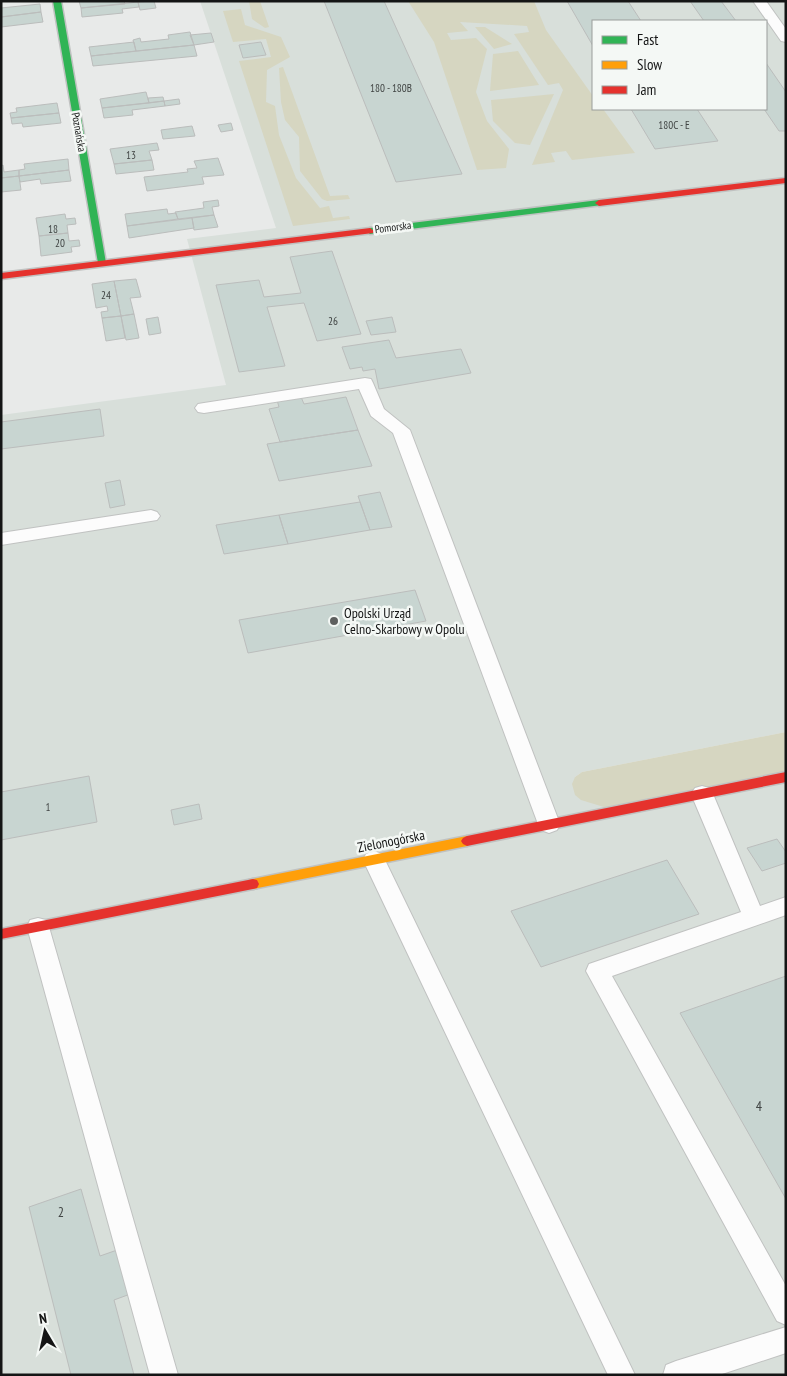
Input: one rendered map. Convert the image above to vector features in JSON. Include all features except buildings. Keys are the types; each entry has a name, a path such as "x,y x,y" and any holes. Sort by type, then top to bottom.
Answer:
{"street":[{"name":"Poznańska","path":"57,1 102,263"},
{"name":"Pomorska","path":"1,276 786,180"},
{"name":"Zielonogórska","path":"1,934 786,777"}],"lane":[{"path":"759,1 786,38"},
{"path":"204,408 365,383 377,412 401,430 549,824"},
{"path":"1,539 151,516"},
{"path":"702,794 754,916"},
{"path":"374,860 622,1375"},
{"path":"786,906 597,971 786,1312"},
{"path":"38,927 164,1375"},
{"path":"676,1375 786,1340"}],"shaded area":[{"path":"200,1 786,1 786,732 582,772 575,777 786,777 786,1375 1,1375 1,415 226,385 187,239 276,228"}],"green space":[{"path":"249,1 260,1 269,27 265,28 252,19"},
{"path":"408,1 534,1 546,30 592,95 592,110 604,110 635,153 572,160 566,151 551,153 555,162 532,165 563,90 559,83 548,85 514,34 529,32 527,26 460,22 468,31 447,33 451,40 476,38 487,49 476,92 487,121 509,149 506,168 477,170 434,42"},
{"path":"241,9 245,25 281,37 290,57 267,70 266,102 275,106 279,135 296,178 320,208 329,206 333,218 349,216 350,219 293,226 239,61 271,57 266,39 233,42 223,11"},
{"path":"475,27 485,27 512,44 494,49"},
{"path":"518,51 539,85 490,91 493,54"},
{"path":"283,67 330,196 348,195 350,199 327,201 322,199 300,171 299,137 285,120 281,102 279,68"},
{"path":"554,94 530,145 515,143 493,121 491,100"},
{"path":"786,732 786,777 617,811 581,800 575,795 572,784 575,777 582,772"}],"traffic: fast":[{"path":"57,1 102,263"},
{"path":"370,231 599,203"}],"traffic: slow":[{"path":"253,884 467,841"}],"traffic: jam":[{"path":"599,203 786,180"},
{"path":"1,276 370,231"},
{"path":"467,841 786,777"},
{"path":"1,934 253,884"}],"place":[{"name":"Opolski Urząd Celno-Skarbowy w Opolu","path":"334,621"}]}
